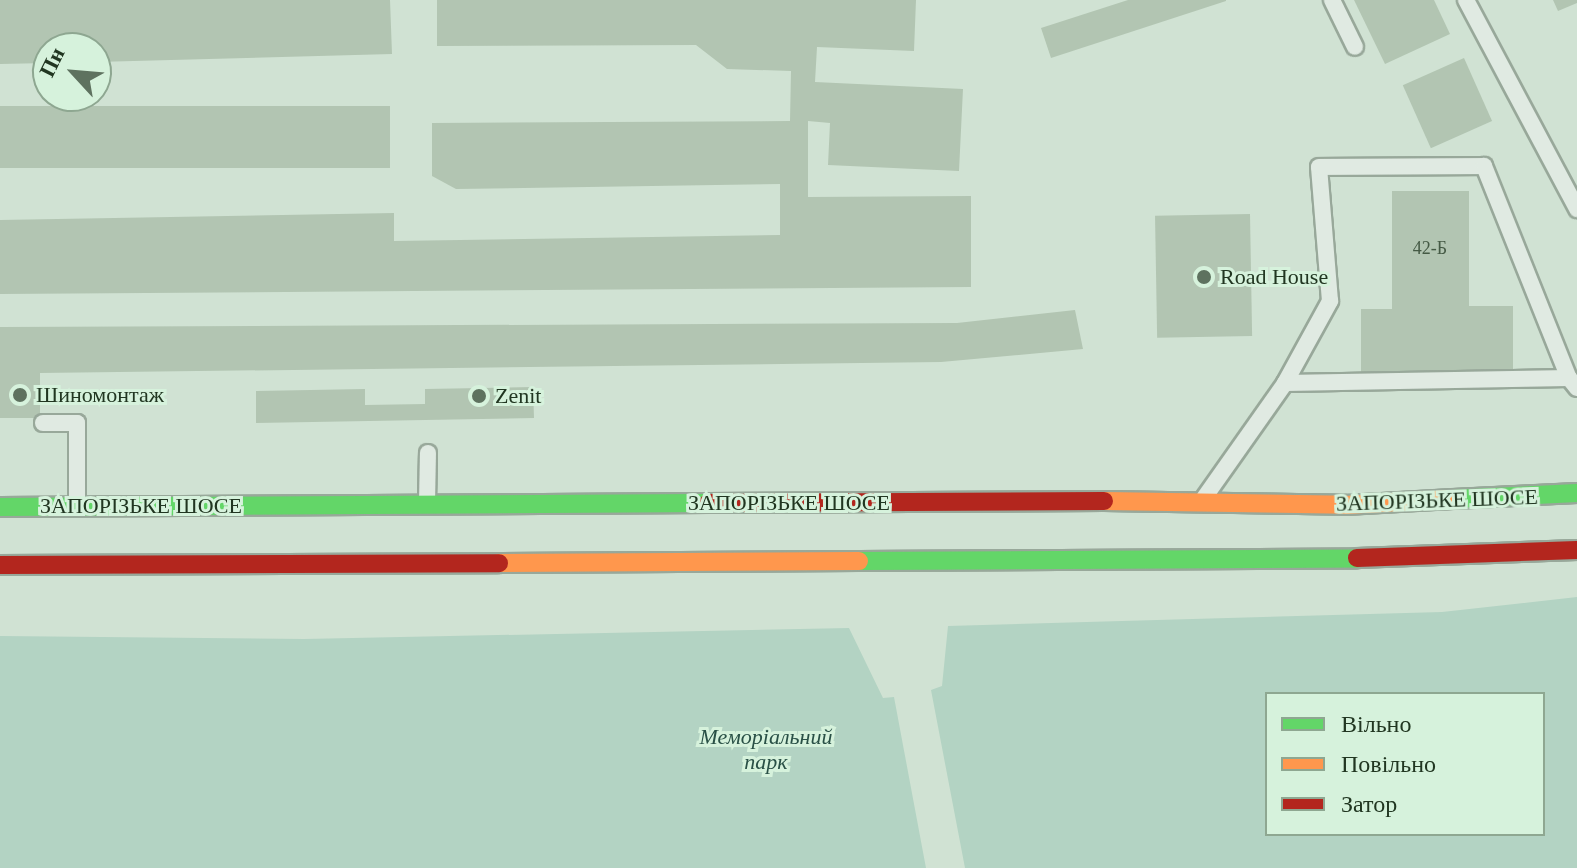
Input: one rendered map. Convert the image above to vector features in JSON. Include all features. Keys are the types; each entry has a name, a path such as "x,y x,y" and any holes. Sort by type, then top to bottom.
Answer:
{"main road":[{"name":"ЗАПОРІЗЬКЕ ШОСЕ","path":"0,507 1201,501 1346,505 1577,493"},
{"path":"0,565 1342,559 1577,550"}],"lane":[{"path":"1332,0 1355,47"},
{"path":"1466,0 1577,209"},
{"path":"1201,501 1285,383 1330,301 1319,167 1484,166 1573,383 1285,383"},
{"path":"43,423 77,423 77,506"},
{"path":"427,505 428,453"}],"green space":[{"path":"1577,597 1577,868 965,868 931,690 942,686 948,626 1442,612"},
{"name":"Меморіальний парк","path":"849,628 883,698 894,697 926,868 0,868 0,636 304,639"}],"building":[{"path":"0,0 390,0 392,54 112,62 112,32 32,32 32,63 0,64"},
{"path":"437,0 916,0 914,51 817,47 815,82 963,89 959,171 828,165 830,123 808,121 808,197 971,196 971,287 0,294 0,220 394,213 394,241 780,235 780,184 456,189 432,176 432,123 790,121 791,71 727,69 696,45 437,46"},
{"path":"1128,0 1226,1 1051,58 1041,28"},
{"path":"1354,0 1434,0 1450,34 1385,64"},
{"path":"1553,0 1577,0 1577,3 1558,11"},
{"path":"1464,58 1492,121 1431,148 1403,85"},
{"path":"0,106 32,106 32,112 112,112 112,106 390,106 390,168 0,168"},
{"path":"1392,191 1469,191 1469,306 1513,306 1513,374 1361,374 1361,309 1392,309"},
{"name":"Road House","path":"1250,214 1252,336 1157,338 1155,216"},
{"path":"1075,310 1083,349 941,362 40,373 40,418 0,418 0,327 957,323"},
{"path":"533,387 534,418 256,423 256,391 365,389 365,405 425,404 425,389"}],"traffic: fast":[{"path":"1453,499 1577,493"},
{"path":"0,507 708,503"},
{"path":"859,561 1357,558"}],"traffic: slow":[{"path":"1104,501 1346,505 1453,499"},
{"path":"499,563 859,561"}],"traffic: jam":[{"path":"708,503 1104,501"},
{"path":"1357,558 1577,550"},
{"path":"0,565 499,563"}],"place":[{"name":"Road House","path":"1204,277"},
{"name":"Шиномонтаж","path":"20,395"},
{"name":"Zenit","path":"479,396"}]}
